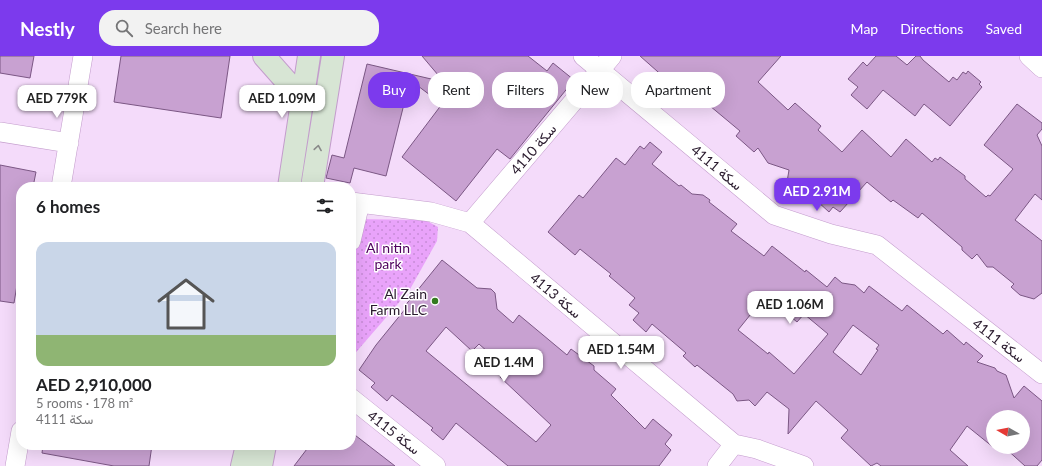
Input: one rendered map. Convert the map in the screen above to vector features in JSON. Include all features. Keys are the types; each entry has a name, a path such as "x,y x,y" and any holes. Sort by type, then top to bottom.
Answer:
{"main road":[{"path":"264,56 302,99"},
{"path":"289,182 309,56"},
{"path":"313,182 333,56"},
{"path":"242,466 246,450"},
{"path":"261,466 264,450"}],"street":[{"path":"62,182 83,56"},
{"name":"سكة 4111","path":"583,56 774,215 831,234 877,245 1040,367"},
{"name":"سكة 4110","path":"470,223 612,56"},
{"path":"1029,56 1042,68"},
{"path":"0,132 68,143"},
{"name":"سكة 4113","path":"356,203 431,212 470,223 734,444 757,449 804,466"},
{"name":"سكة 4115","path":"356,402 436,466"},
{"path":"716,466 734,444"},
{"path":"15,466 18,450"}],"green space":[{"name":"Al nitin park","path":"356,219 425,220 438,227 437,241 409,291 356,352"}],"building":[{"path":"0,56 34,56 30,78 0,73"},
{"path":"121,56 230,56 221,118 114,102"},
{"path":"422,56 528,56 547,71 553,63 566,74 566,90 558,100 558,72 492,72 492,108 551,108 510,159 497,149 456,201 402,157 439,108 484,108 484,72 436,72"},
{"path":"640,56 781,56 758,82 788,110 795,103 821,126 818,130 842,152 862,130 891,157 906,139 932,162 935,158 938,160 940,157 965,176 965,179 986,197 988,195 990,196 1013,169 984,145 1017,104 1042,123 1042,129 1037,135 1042,146 1042,200 1035,194 1015,220 1042,241 1042,293 1034,299 1020,295 1011,287 1014,284 993,267 987,267 977,254 972,259 962,250 962,247 922,213 918,218 893,200 891,202 867,182 840,212 833,207 829,212 804,189 797,190 790,186 787,182 789,170 768,163 758,148 754,152 736,136 740,131 712,108 725,108 725,72 658,72"},
{"path":"876,56 896,56 907,65 916,56 920,56 949,82 953,77 957,80 963,72 966,74 968,71 981,82 979,84 982,87 950,126 924,104 915,116 883,90 867,109 851,95 858,87 848,79 863,62 867,66"},
{"path":"367,64 401,72 368,72 368,108 403,108 386,176 354,168 350,182 326,178 332,155 344,158"},
{"path":"420,76 428,78 428,94 420,88"},
{"path":"650,142 662,152 652,164 679,186 681,185 692,194 703,195 710,200 709,202 737,224 731,231 764,256 772,246 827,287 835,277 842,283 855,285 864,293 869,286 902,311 907,305 943,334 947,330 964,345 966,342 983,356 977,362 995,368 997,371 1006,375 1014,398 1024,386 1042,401 1042,460 1037,466 1025,466 1012,454 1030,454 1030,410 986,410 986,441 967,426 950,450 968,466 881,466 877,463 871,466 841,438 848,430 816,401 788,434 789,409 767,392 755,406 749,400 737,401 733,394 697,365 695,367 683,356 686,353 652,324 646,332 633,320 639,313 629,305 635,298 609,276 611,274 580,249 575,255 548,232 579,195 583,198 616,158 625,165 640,146 644,149","holes":["763,299 781,313 783,310 797,322 804,314 828,334 794,374 769,352 768,354 738,330","853,325 879,345 876,349 878,350 861,375 833,352"]},
{"path":"0,165 36,172 34,182 16,182 16,291 14,303 0,301"},
{"path":"442,260 477,288 491,289 495,293 497,309 513,323 519,315 567,355 571,349 594,366 594,370 616,389 611,395 645,429 653,419 672,435 665,444 671,450 659,466 508,466 456,423 443,440 431,430 433,428 392,395 387,401 371,387 375,383 359,370 376,345 406,308 404,307","holes":["446,327 472,351 479,344 507,369 500,377 551,425 536,442 426,351"]},
{"path":"356,436 395,466 294,466 306,450 356,450"},
{"path":"42,450 151,450 149,466 114,466 42,453"}],"place":[{"name":"Al Zain Farm LLC","path":"435,301"}]}
